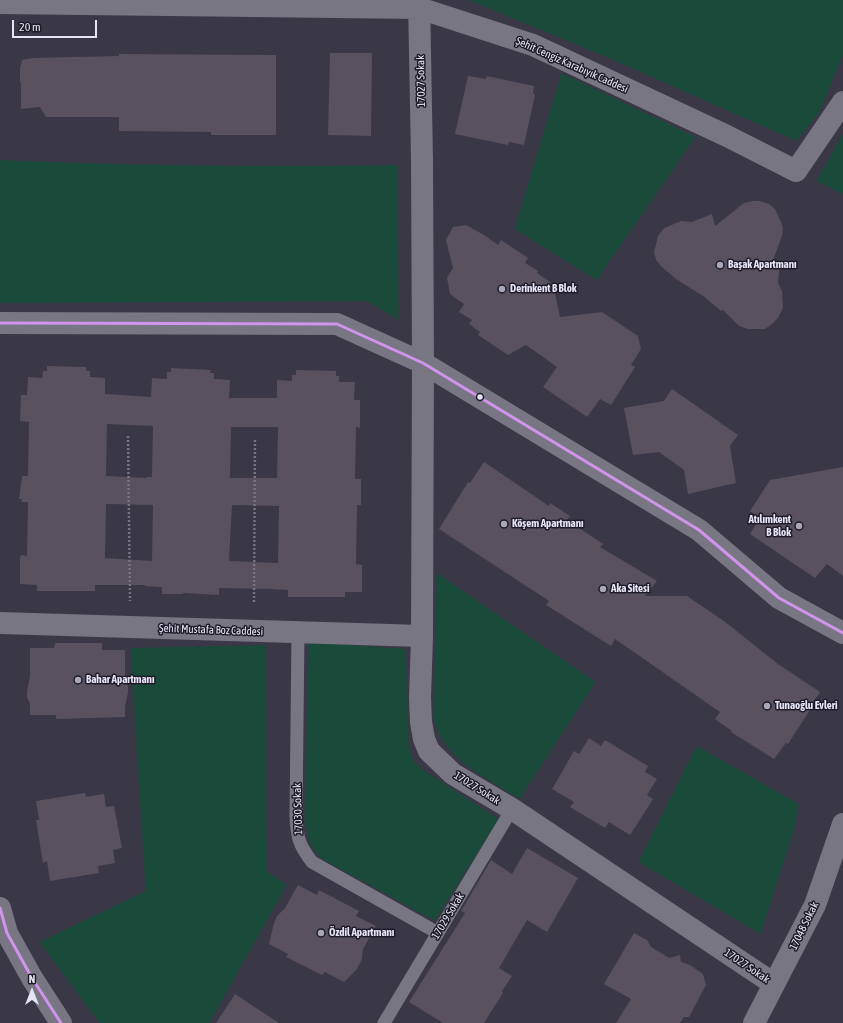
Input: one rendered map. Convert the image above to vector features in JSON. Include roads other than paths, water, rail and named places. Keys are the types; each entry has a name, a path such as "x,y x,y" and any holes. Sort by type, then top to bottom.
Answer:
{"street":[{"name":"Şehit Cengiz Karabıyık Caddesi","path":"0,3 419,4 533,46 727,136 796,171 843,102"},
{"name":"17027 Sokak","path":"419,4 422,159 423,363 422,636 420,698 421,722 424,739 429,751 453,774 512,809 774,984"},
{"path":"0,323 337,324 423,363 699,530 779,598 843,633"},
{"name":"Şehit Mustafa Boz Caddesi","path":"0,623 422,636"},
{"name":"17048 Sokak","path":"754,1023 815,905 843,824"},
{"path":"0,908 7,933 32,978 61,1023"}],"lane":[{"name":"17030 Sokak","path":"298,632 296,816 297,834 302,848 312,862 438,933"},
{"name":"17029 Sokak","path":"384,1023 512,809"}],"place":[{"name":"Başak Apartmanı","path":"720,265"},
{"name":"Derinkent B Blok","path":"502,289"},
{"name":"Köşem Apartmanı","path":"504,524"},
{"name":"Atılımkent B Blok","path":"799,526"},
{"name":"Aka Sitesi","path":"603,589"},
{"name":"Bahar Apartmanı","path":"78,680"},
{"name":"Tunaoğlu Evleri","path":"767,706"},
{"name":"Özdil Apartmanı","path":"321,933"}]}
